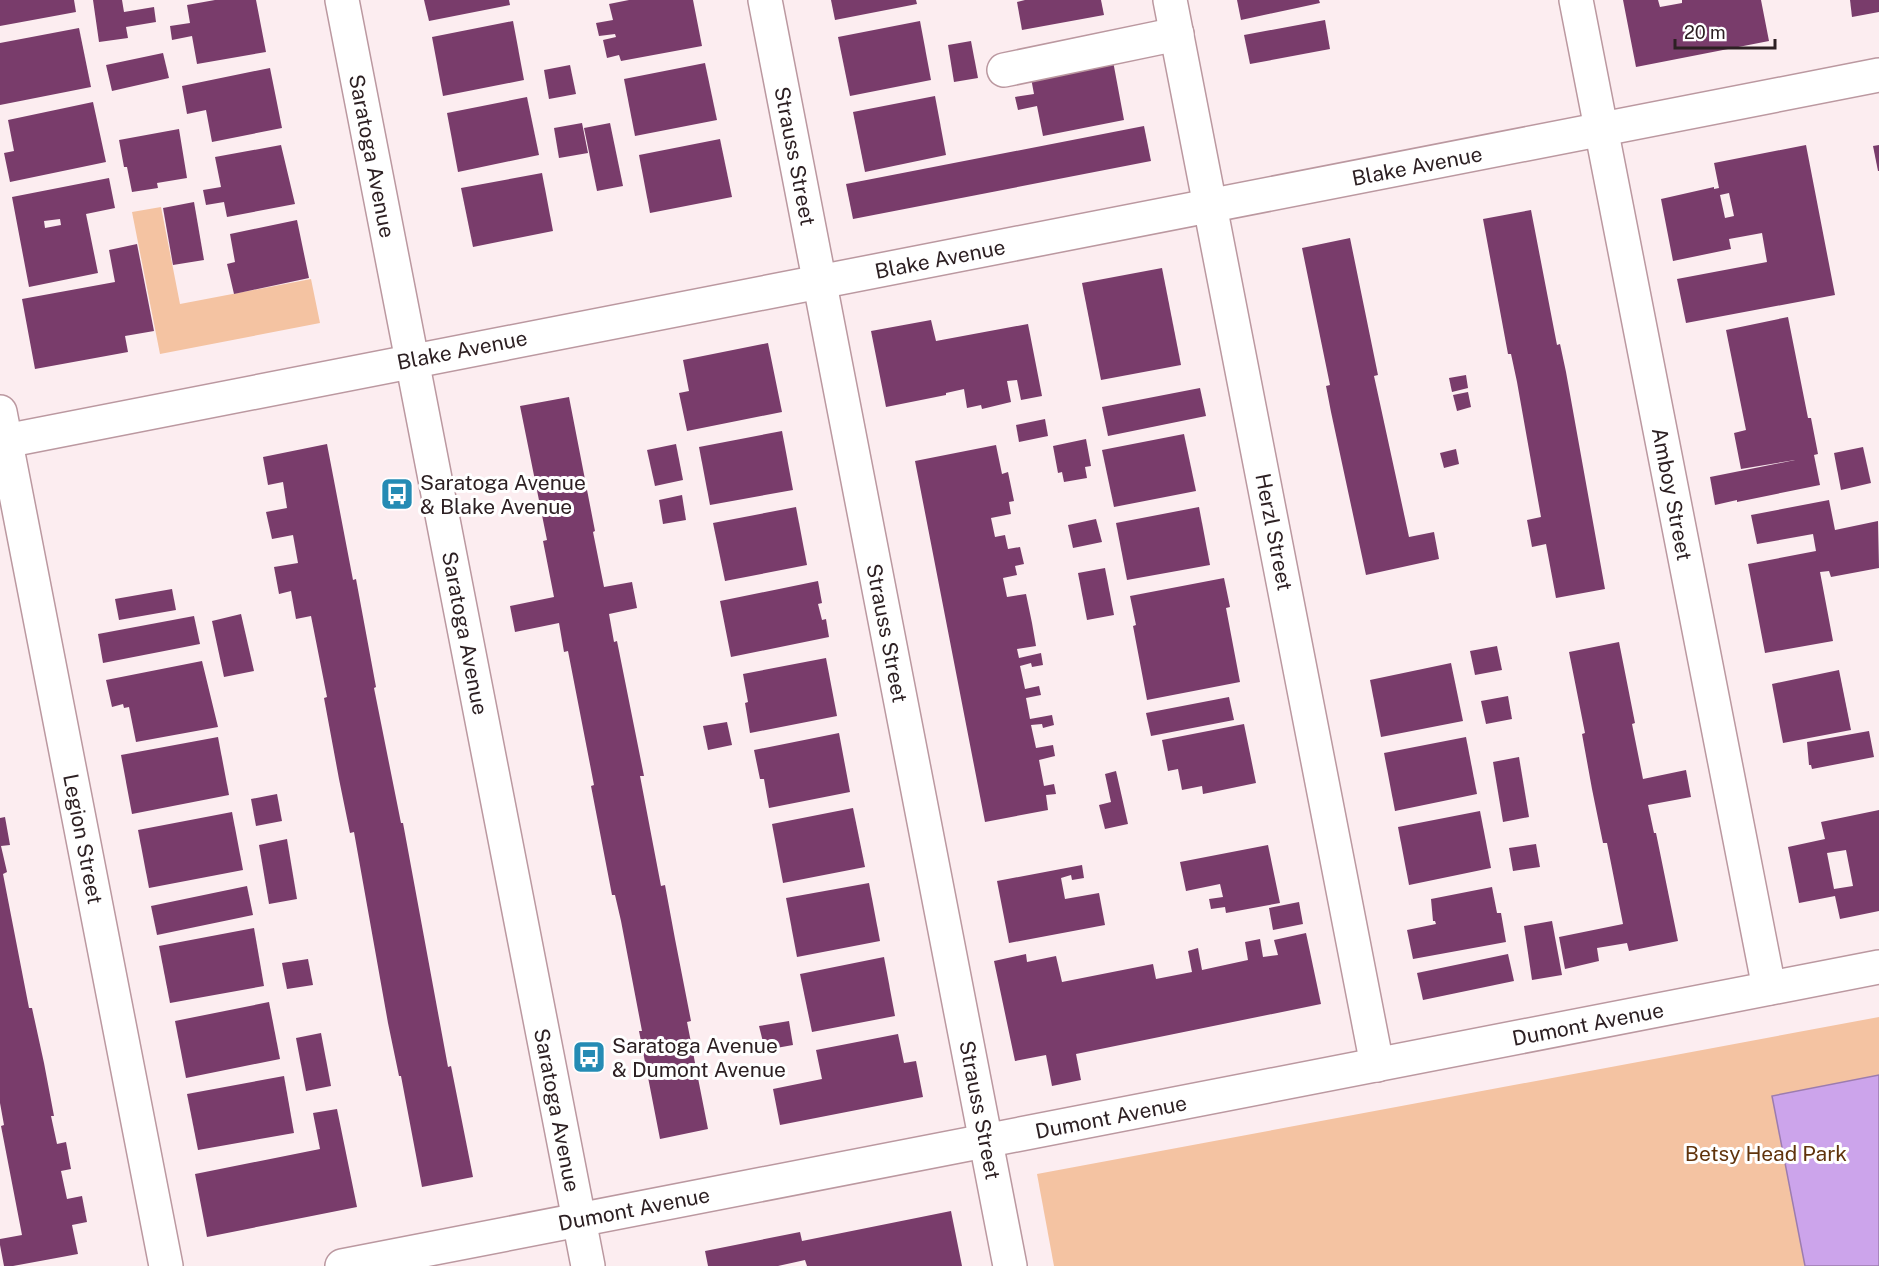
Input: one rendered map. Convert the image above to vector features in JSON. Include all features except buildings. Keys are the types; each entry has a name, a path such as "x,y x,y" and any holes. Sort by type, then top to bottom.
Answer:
{"street":[{"name":"Saratoga Avenue","path":"342,0 588,1266"},
{"name":"Strauss Street","path":"765,0 1010,1266"},
{"name":"Herzl Street","path":"1170,0 1377,1065"},
{"name":"Amboy Street","path":"1576,0 1769,988"},
{"path":"1004,70 1176,34"},
{"name":"Blake Avenue","path":"2,431 412,360 1879,75"},
{"name":"Legion Street","path":"2,431 166,1266"},
{"name":"Dumont Avenue","path":"342,1266 1879,967"}],"green space":[{"path":"161,207 180,304 311,279 320,323 160,354 132,212"},
{"name":"Betsy Head Park","path":"1879,1017 1879,1266 1054,1266 1037,1174"}],"shaded area":[{"path":"1879,1075 1879,1266 1805,1266 1772,1096"}],"place":[{"name":"Saratoga Avenue & Blake Avenue","path":"397,494"},
{"name":"Saratoga Avenue & Dumont Avenue","path":"589,1057"}]}
